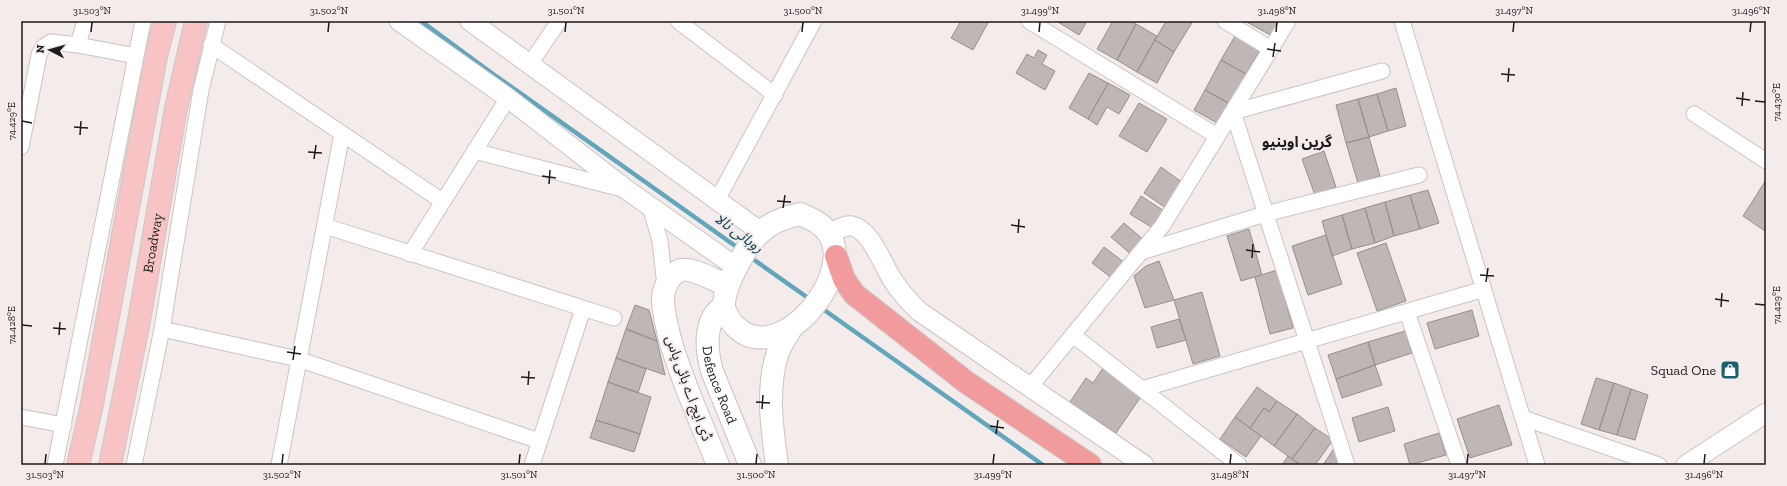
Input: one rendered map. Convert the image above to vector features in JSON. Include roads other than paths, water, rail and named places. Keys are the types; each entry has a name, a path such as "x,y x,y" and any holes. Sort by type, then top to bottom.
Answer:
{"highway":[{"path":"836,256 844,279 854,294 966,382 1090,465"}],"main road":[{"path":"78,465 107,324 155,64 165,21"},
{"name":"Broadway","path":"110,465 138,326 176,108 196,21"},
{"path":"800,214 818,222 830,234 836,256 833,273 811,309 791,328 774,337 755,338 742,334 733,325 724,306 732,276 761,232 781,219 800,214"},
{"path":"665,286 680,270 732,276"},
{"name":"ڈی ایچ اے بائی پاس","path":"665,286 663,300 666,320 677,364 718,465"},
{"name":"Defence Road","path":"724,306 716,311 712,319 708,337 708,356 712,371 750,465"},
{"path":"777,465 771,422 773,379 778,352 791,328"}],"street":[{"path":"78,45 85,21"},
{"path":"55,465 143,21"},
{"path":"134,465 162,330 201,90 218,21"},
{"path":"399,21 508,98 650,206 732,276"},
{"path":"470,21 761,232"},
{"path":"530,64 559,21"},
{"path":"678,21 775,95"},
{"path":"717,200 814,21"},
{"path":"1029,21 1217,136"},
{"path":"1225,21 1271,49"},
{"path":"1030,387 1163,225 1288,21"},
{"path":"1402,21 1537,465"},
{"path":"21,147 39,55 43,47 51,42 78,45 136,56"},
{"path":"211,45 442,201"},
{"path":"1232,112 1382,71"},
{"path":"410,254 508,98"},
{"path":"1232,112 1347,465"},
{"path":"1694,114 1766,161"},
{"path":"279,465 342,134"},
{"path":"474,151 627,190"},
{"path":"1141,252 1265,214 1419,175"},
{"path":"650,206 660,241 665,286"},
{"path":"325,226 614,318"},
{"path":"830,234 844,227 852,226 860,229 870,239 891,278 904,297 920,312 1144,465"},
{"path":"1142,389 1484,289"},
{"path":"532,465 538,441 582,309"},
{"path":"1407,312 1459,465"},
{"path":"162,330 298,359 538,441"},
{"path":"1072,335 1239,465"},
{"path":"1686,465 1766,413"},
{"path":"21,417 64,425"},
{"path":"1523,418 1659,465"}],"waterway":[{"name":"روہائی نالا","path":"421,21 497,77"},
{"name":"روہائی نالا","path":"496,76 741,250"},
{"name":"روہائی نالا","path":"750,257 811,300"},
{"name":"روہائی نالا","path":"820,307 1043,465"}],"place":[{"name":"Squad One","path":"1730,370"}],"district":[{"name":"گرین اوینیو","path":"1297,142"}]}
